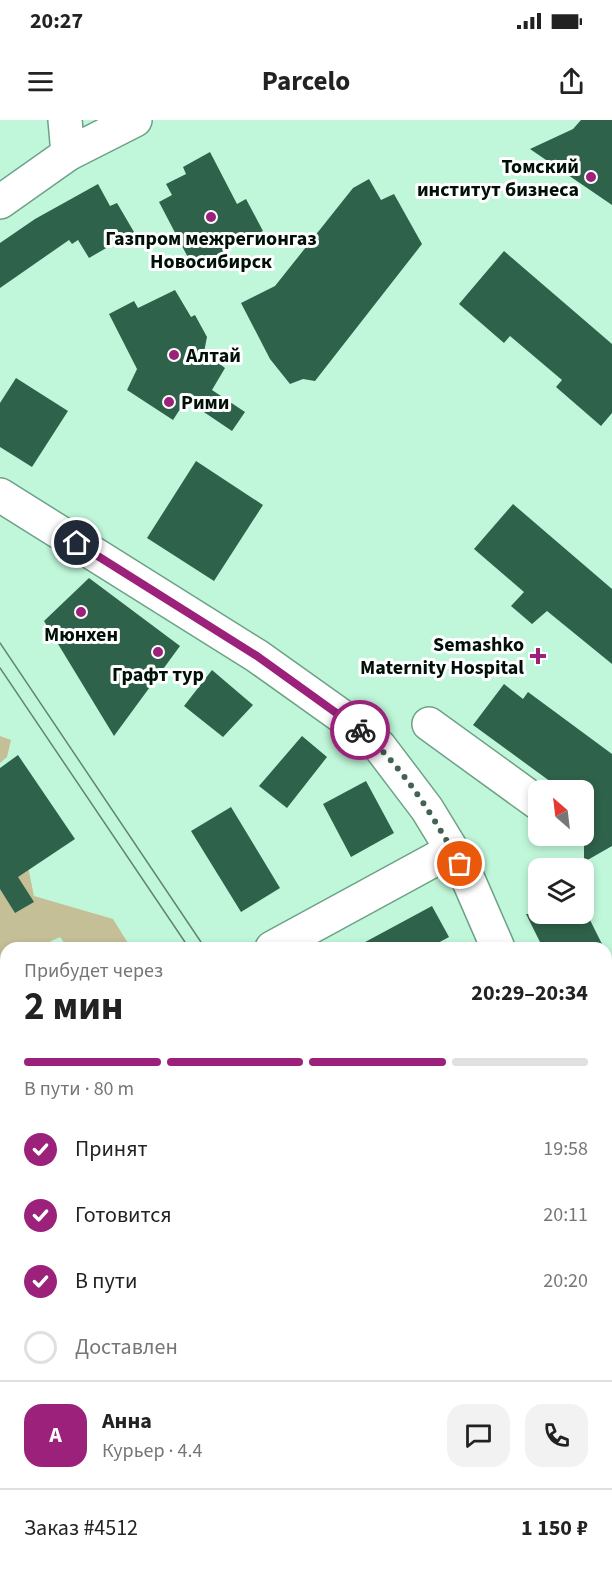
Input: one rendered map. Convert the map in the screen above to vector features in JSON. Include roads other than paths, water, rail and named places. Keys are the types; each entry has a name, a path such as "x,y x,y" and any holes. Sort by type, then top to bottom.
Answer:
{"main road":[{"path":"65,120 68,154"},
{"path":"0,202 68,154 135,120"},
{"path":"0,495 257,656 361,730 381,747 427,809 452,850 468,879 495,942"},
{"path":"429,724 528,796"},
{"path":"283,942 452,850"}],"tram line":[{"path":"0,643 201,942"},
{"path":"0,668 185,942"}],"place":[{"name":"Томский институт бизнеса","path":"591,177"},
{"name":"Газпром межрегионгаз Новосибирск","path":"211,217"},
{"name":"Алтай","path":"174,355"},
{"name":"Рими","path":"169,402"},
{"name":"Мюнхен","path":"81,612"},
{"name":"Графт тур","path":"158,652"},
{"name":"Semashko Maternity Hospital","path":"538,656"}]}
